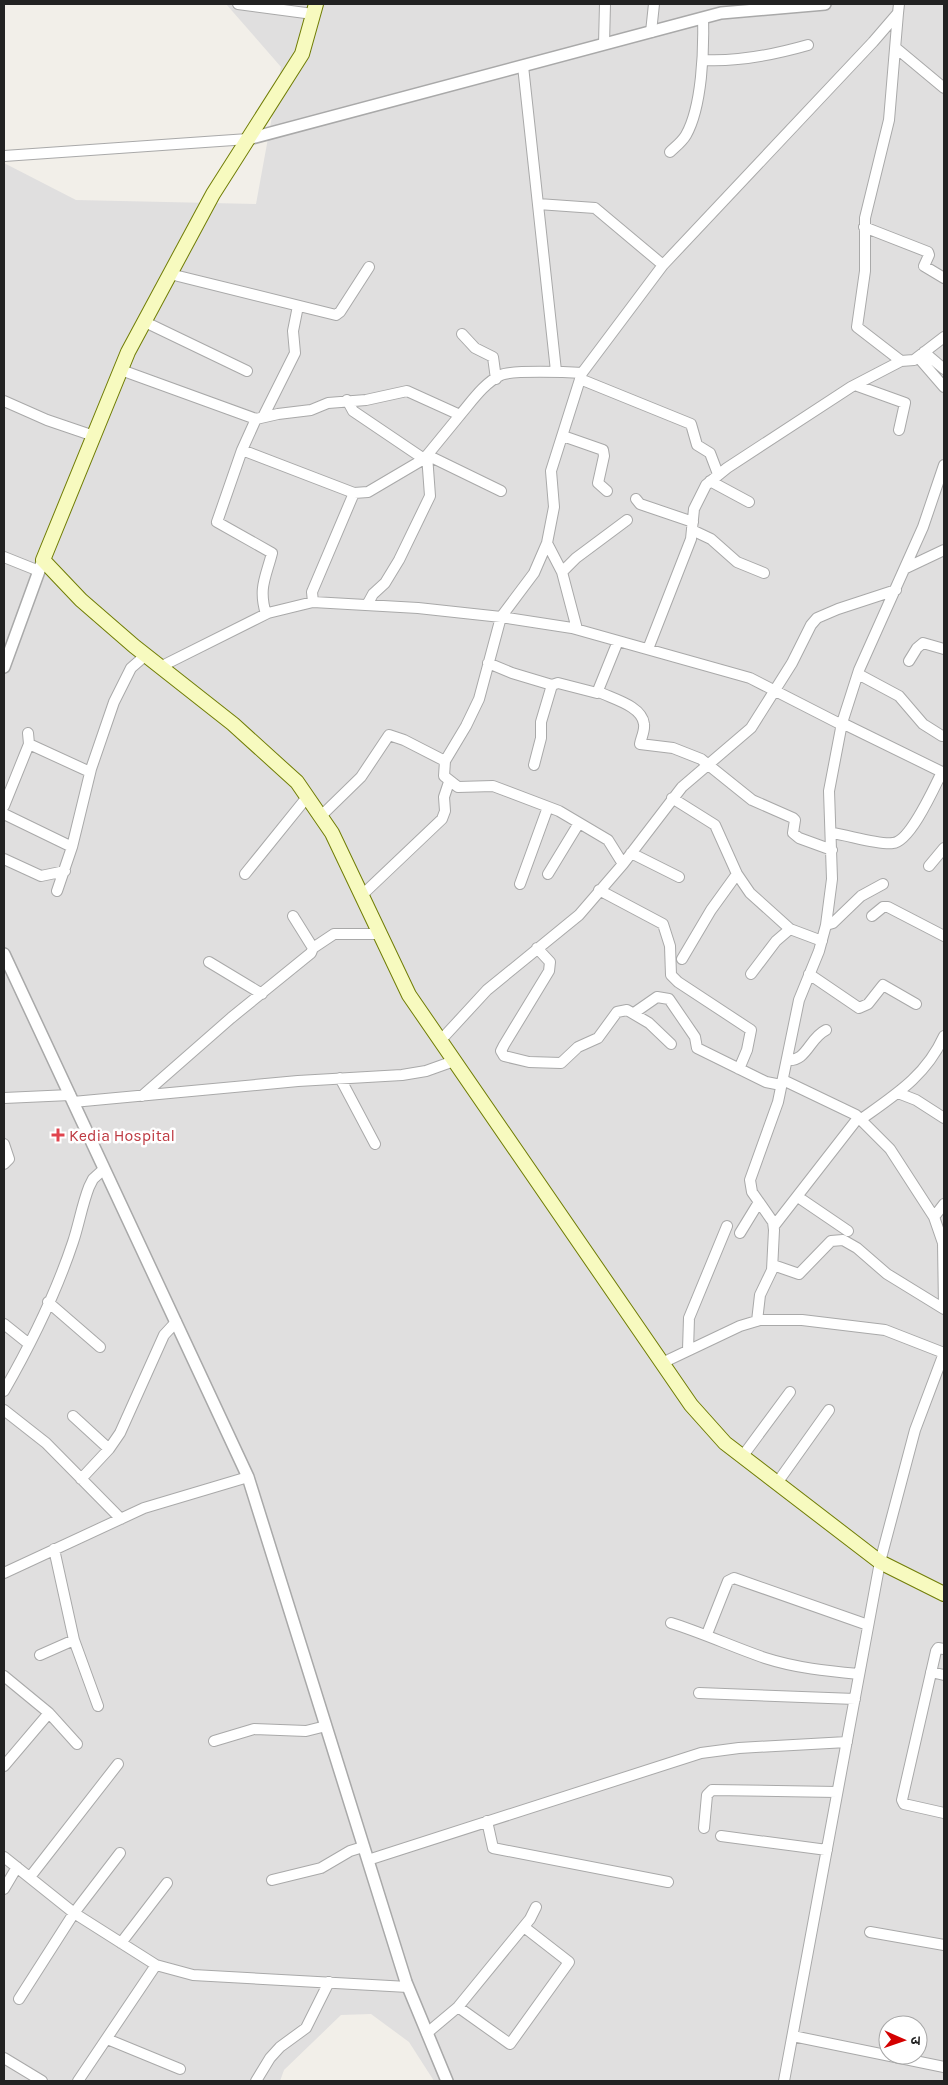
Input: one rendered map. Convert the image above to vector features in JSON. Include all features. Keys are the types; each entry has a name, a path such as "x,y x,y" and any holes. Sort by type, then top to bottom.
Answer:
{"main road":[{"path":"314,9 302,54 213,194 121,370 41,565 146,655 233,724 297,782 308,796 332,833 409,995 691,1405 725,1443 880,1562 944,1594"}],"street":[{"path":"238,4 314,9"},
{"path":"604,44 605,4"},
{"path":"651,32 654,4"},
{"path":"4,156 248,140 720,13 780,6 825,4"},
{"path":"899,8 888,120 871,186 864,227 865,271 856,327 901,361"},
{"path":"623,864 608,840 579,822 548,807 492,786 458,788 444,776 445,761 473,714 502,617 534,574 547,543 554,507 551,471 581,376 663,265 899,8"},
{"path":"670,152 686,136 689,127 703,60 703,18"},
{"path":"703,60 722,62 760,58 808,45"},
{"path":"896,48 944,88"},
{"path":"523,66 556,371"},
{"path":"538,204 594,208 663,265"},
{"path":"864,227 928,252 929,254 924,266 944,278"},
{"path":"170,274 338,314 369,267"},
{"path":"266,614 262,601 263,579 272,553 217,523 242,450 295,353 293,331 298,306"},
{"path":"145,322 247,371"},
{"path":"462,334 475,348 493,357 496,379"},
{"path":"648,649 691,539 694,508 706,485 855,385 901,361 914,360 944,337"},
{"path":"921,354 944,369"},
{"path":"921,354 944,387"},
{"path":"121,370 259,418 311,410 328,403 366,400 407,390 460,415"},
{"path":"242,450 354,494 368,492 425,457 483,389 502,374 556,371 581,376 691,424 697,445 710,453 714,478 749,502"},
{"path":"855,385 905,403 899,430"},
{"path":"347,400 353,411 425,457 501,491"},
{"path":"4,401 47,420 94,436"},
{"path":"563,436 603,450 604,456 598,483 607,491"},
{"path":"367,605 372,594 385,583 399,560 430,496 425,457"},
{"path":"757,1321 760,1295 769,1279 773,1265 774,1226 752,1192 750,1180 778,1102 799,1000 822,942 826,924 832,879 832,833 829,791 842,724 858,674 923,527 944,465"},
{"path":"312,602 312,592 354,494"},
{"path":"636,499 640,504 692,526 711,539 737,562 764,573"},
{"path":"562,572 576,558 628,520"},
{"path":"547,543 562,572 577,629"},
{"path":"906,568 944,550"},
{"path":"4,557 41,565 6,654 4,668"},
{"path":"440,1041 487,990 578,915 623,864 672,798 709,763 748,732 792,663 811,625 817,618 896,590"},
{"path":"162,666 266,614 312,602 502,617 577,629 750,678 943,772 911,830 902,840 889,844 832,833"},
{"path":"599,692 618,641"},
{"path":"909,661 917,648 923,643 944,649"},
{"path":"57,891 72,847 90,772 124,680 131,668 146,655"},
{"path":"488,662 512,673 552,685 558,683 599,692 634,709 639,714 644,726 640,744 680,750 709,763 752,800 793,818 795,820 792,832 799,838 832,850"},
{"path":"858,674 899,696 923,724 942,736"},
{"path":"534,765 541,738 541,722 552,685"},
{"path":"4,806 29,744 28,733"},
{"path":"321,816 361,776 389,735 404,740 445,761"},
{"path":"29,744 90,772"},
{"path":"362,895 442,818 446,811 444,797 449,782"},
{"path":"245,874 308,796"},
{"path":"672,798 715,825 737,874 750,893 790,929 822,942"},
{"path":"520,884 548,807"},
{"path":"4,814 72,847"},
{"path":"548,874 579,822"},
{"path":"929,866 944,848"},
{"path":"631,853 679,877"},
{"path":"4,858 41,876 65,870"},
{"path":"682,959 711,910 737,874"},
{"path":"826,924 833,923 862,896 883,884"},
{"path":"599,890 663,924 670,946 671,975 678,982 751,1030 747,1050 739,1069"},
{"path":"872,916 883,907 888,907 944,936"},
{"path":"293,916 313,948"},
{"path":"751,974 776,941 790,929"},
{"path":"142,1096 217,1030 311,953 313,948 334,934 380,934"},
{"path":"538,948 548,958 549,971 504,1044 501,1051 504,1056 529,1062 561,1063 578,1047 598,1038 617,1012 627,1010 649,1022 672,1044"},
{"path":"4,954 248,1478 408,1987 447,2081"},
{"path":"209,962 262,994"},
{"path":"809,974 859,1008 868,1004 883,985 916,1004"},
{"path":"634,1013 657,997 669,999 695,1037 698,1048 766,1082 782,1083 859,1119 890,1149 934,1217 942,1243 944,1308"},
{"path":"786,1060 796,1061 802,1057 817,1035 826,1030"},
{"path":"774,1226 859,1119 898,1093 924,1070 944,1036"},
{"path":"4,1098 71,1099 142,1096 426,1071 454,1061"},
{"path":"340,1078 374,1144"},
{"path":"898,1093 916,1100 944,1118"},
{"path":"4,1144 9,1159 4,1164"},
{"path":"4,1391 29,1344 73,1242 85,1196 94,1179 104,1169"},
{"path":"798,1197 848,1231"},
{"path":"740,1233 759,1202"},
{"path":"934,1217 944,1204"},
{"path":"688,1350 689,1318 727,1226"},
{"path":"773,1265 799,1274 831,1241 843,1240 857,1248 891,1277 944,1308"},
{"path":"48,1302 100,1347"},
{"path":"662,1363 740,1326 757,1321 802,1320 885,1330 944,1353 915,1430 880,1562 784,2081"},
{"path":"81,1479 109,1449 130,1412 164,1335 176,1322"},
{"path":"4,1324 29,1344"},
{"path":"742,1457 790,1392"},
{"path":"4,1410 46,1443 121,1518"},
{"path":"777,1484 828,1410"},
{"path":"73,1416 109,1449"},
{"path":"4,1573 144,1508 248,1478"},
{"path":"54,1549 74,1640 98,1706"},
{"path":"707,1634 728,1582 734,1578 868,1625"},
{"path":"671,1623 707,1634 766,1658 794,1666 859,1674"},
{"path":"40,1654 74,1640"},
{"path":"944,1649 938,1648 936,1651 902,1800 904,1804 944,1813"},
{"path":"931,1672 944,1675"},
{"path":"4,1676 49,1714 77,1744"},
{"path":"4,1692 12,1683"},
{"path":"699,1693 855,1698"},
{"path":"4,1766 49,1714"},
{"path":"214,1741 254,1729 306,1731 326,1726"},
{"path":"368,1860 701,1753 739,1748 847,1742"},
{"path":"30,1878 118,1764"},
{"path":"704,1828 707,1795 712,1790 837,1792"},
{"path":"487,1821 493,1848 668,1882"},
{"path":"721,1836 827,1850"},
{"path":"272,1880 321,1868 350,1851 364,1847"},
{"path":"20,1999 74,1913 120,1852"},
{"path":"4,1857 74,1913 156,1965 193,1974 211,1976 408,1987"},
{"path":"4,1889 17,1867"},
{"path":"121,1943 167,1884"},
{"path":"427,2033 458,2007 524,1927 536,1908"},
{"path":"458,2007 510,2044 570,1962 524,1927"},
{"path":"870,1932 944,1945"},
{"path":"91,2081 80,2079 156,1965"},
{"path":"256,2081 270,2058 280,2047 306,2028 329,1982"},
{"path":"792,2036 944,2067"},
{"path":"107,2039 180,2069"},
{"path":"4,2058 42,2081"}],"shaded area":[{"path":"226,4 944,4 944,2081 434,2081 409,2042 371,2014 341,2015 284,2070 280,2081 4,2081 4,163 76,200 256,204 281,67"}],"place":[{"name":"Kedia Hospital","path":"58,1135"}]}
